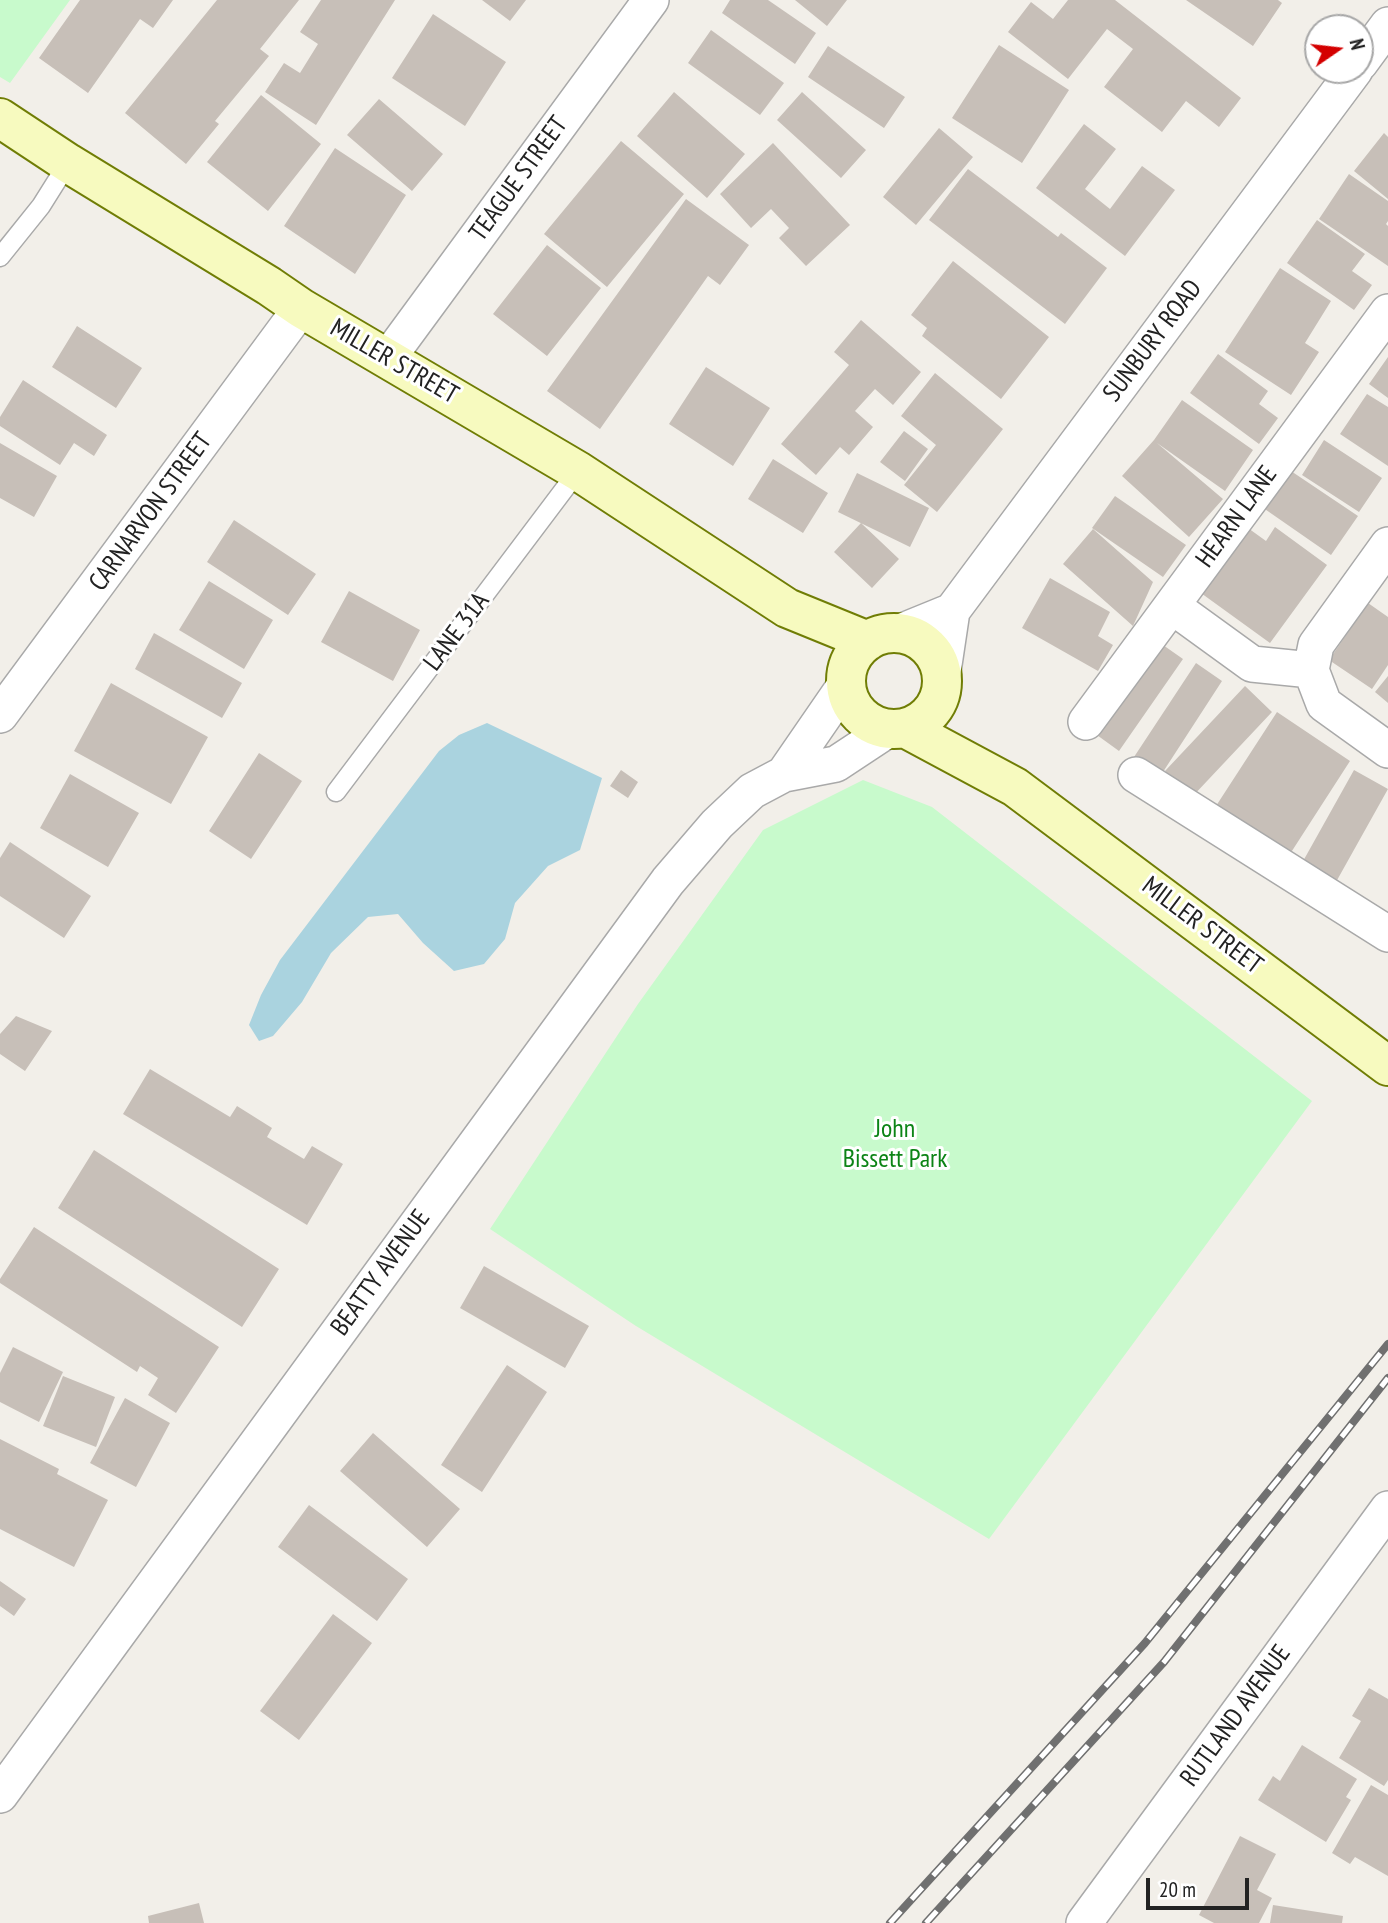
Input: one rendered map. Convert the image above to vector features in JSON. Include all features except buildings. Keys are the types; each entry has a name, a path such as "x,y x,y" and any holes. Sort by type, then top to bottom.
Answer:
{"main road":[{"name":"MILLER STREET","path":"0,118 301,308 578,471 788,608 883,637"},
{"name":"MILLER STREET","path":"788,608 846,680"},
{"path":"883,637 914,637 927,646 937,660 939,691 920,722 897,729 874,725 861,716 851,702 846,680 854,652 883,637"},
{"name":"MILLER STREET","path":"939,691 1015,787"},
{"name":"MILLER STREET","path":"897,729 1015,787 1388,1066"}],"street":[{"name":"TEAGUE STREET","path":"388,358 651,0"},
{"name":"SUNBURY ROAD","path":"1374,52 1388,25"},
{"name":"SUNBURY ROAD","path":"939,691 952,611 1353,84"},
{"name":"CARNARVON STREET","path":"0,715 301,308"},
{"name":"HEARN LANE","path":"1086,722 1388,312"},
{"path":"1384,560 1316,645 1311,670 1324,704 1388,750"},
{"path":"1172,606 1252,664 1311,670"},
{"path":"883,637 952,611"},
{"name":"BEATTY AVENUE","path":"784,774 846,680"},
{"name":"BEATTY AVENUE","path":"0,1794 668,881 717,824 752,791 784,774 836,764 897,729"},
{"path":"1136,775 1388,934"},
{"name":"RUTLAND AVENUE","path":"1084,1923 1388,1509"}],"lane":[{"path":"0,257 41,206 68,163"},
{"name":"LANE 31A","path":"336,792 578,471"}],"green space":[{"path":"0,0 70,0 10,83 0,77"},
{"name":"John Bissett Park","path":"863,780 932,807 1312,1101 989,1539 636,1326 490,1229 638,1004 763,830"}],"water":[{"path":"487,723 602,778 580,850 548,866 515,903 505,939 484,964 454,971 423,943 398,914 368,917 331,953 302,1002 273,1036 259,1041 249,1025 280,960 439,751 459,735"}],"railway":[{"path":"890,1923 1145,1643 1388,1344"},
{"path":"926,1923 1164,1662 1388,1378"}]}
